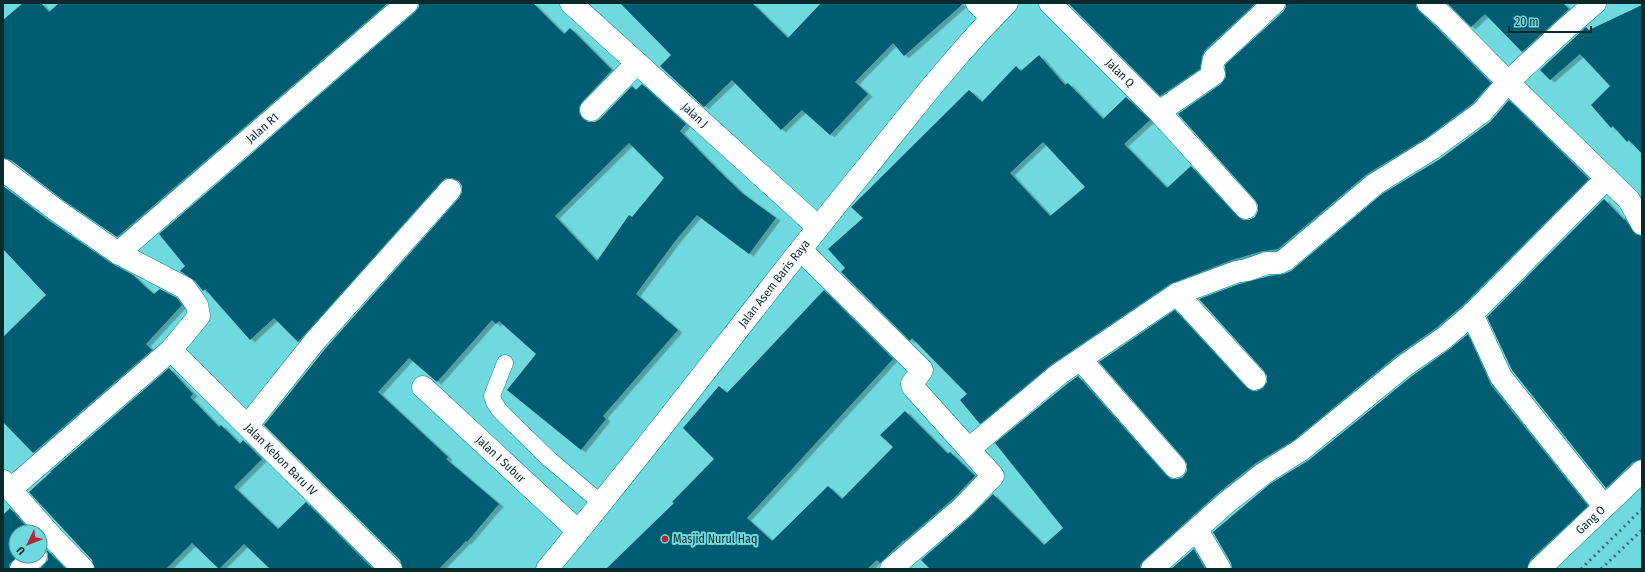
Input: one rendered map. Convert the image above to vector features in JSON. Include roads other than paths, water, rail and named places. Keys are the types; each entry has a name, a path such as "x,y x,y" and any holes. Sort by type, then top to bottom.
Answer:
{"street":[{"name":"Jalan R1","path":"118,253 406,3"},
{"name":"Jalan J","path":"571,3 818,227"},
{"name":"Jalan Asem Baris Raya","path":"546,569 601,503 818,227 941,76 985,11 1007,3"},
{"name":"Jalan Q","path":"1050,3 1159,112 1246,208"},
{"path":"1159,112 1214,74 1212,68 1214,59 1274,3"},
{"path":"1428,3 1607,178 1635,193 1642,224"},
{"path":"969,449 1048,382 1177,294 1236,272 1267,264 1279,263 1285,260 1375,184 1433,148 1482,112 1508,82 1595,3"},
{"path":"591,110 636,63"},
{"path":"3,170 56,210 118,253 184,288 197,305 199,316 171,350 7,485 33,524"},
{"path":"1152,569 1232,498 1263,474 1301,450 1404,366 1444,338 1472,314 1607,178"},
{"path":"248,425 315,341 450,190"},
{"path":"800,250 922,370 912,384 913,387 993,476 962,508 891,569"},
{"path":"1177,294 1255,379"},
{"path":"1472,314 1501,377 1604,506"},
{"name":"Jalan Kebon Baru IV","path":"171,350 391,569"},
{"path":"1081,360 1175,466"},
{"name":"Jalan I Subur","path":"423,387 578,531"},
{"name":"Gang O","path":"1539,569 1642,471"},
{"path":"1197,530 1220,569"},
{"path":"48,547 84,569"}],"lane":[{"path":"505,363 492,396 500,411 549,459 601,503"}],"railway":[{"path":"1581,569 1642,509"},
{"path":"1601,569 1642,530"}],"place":[{"name":"Masjid Nurul Haq","path":"665,539"}]}
